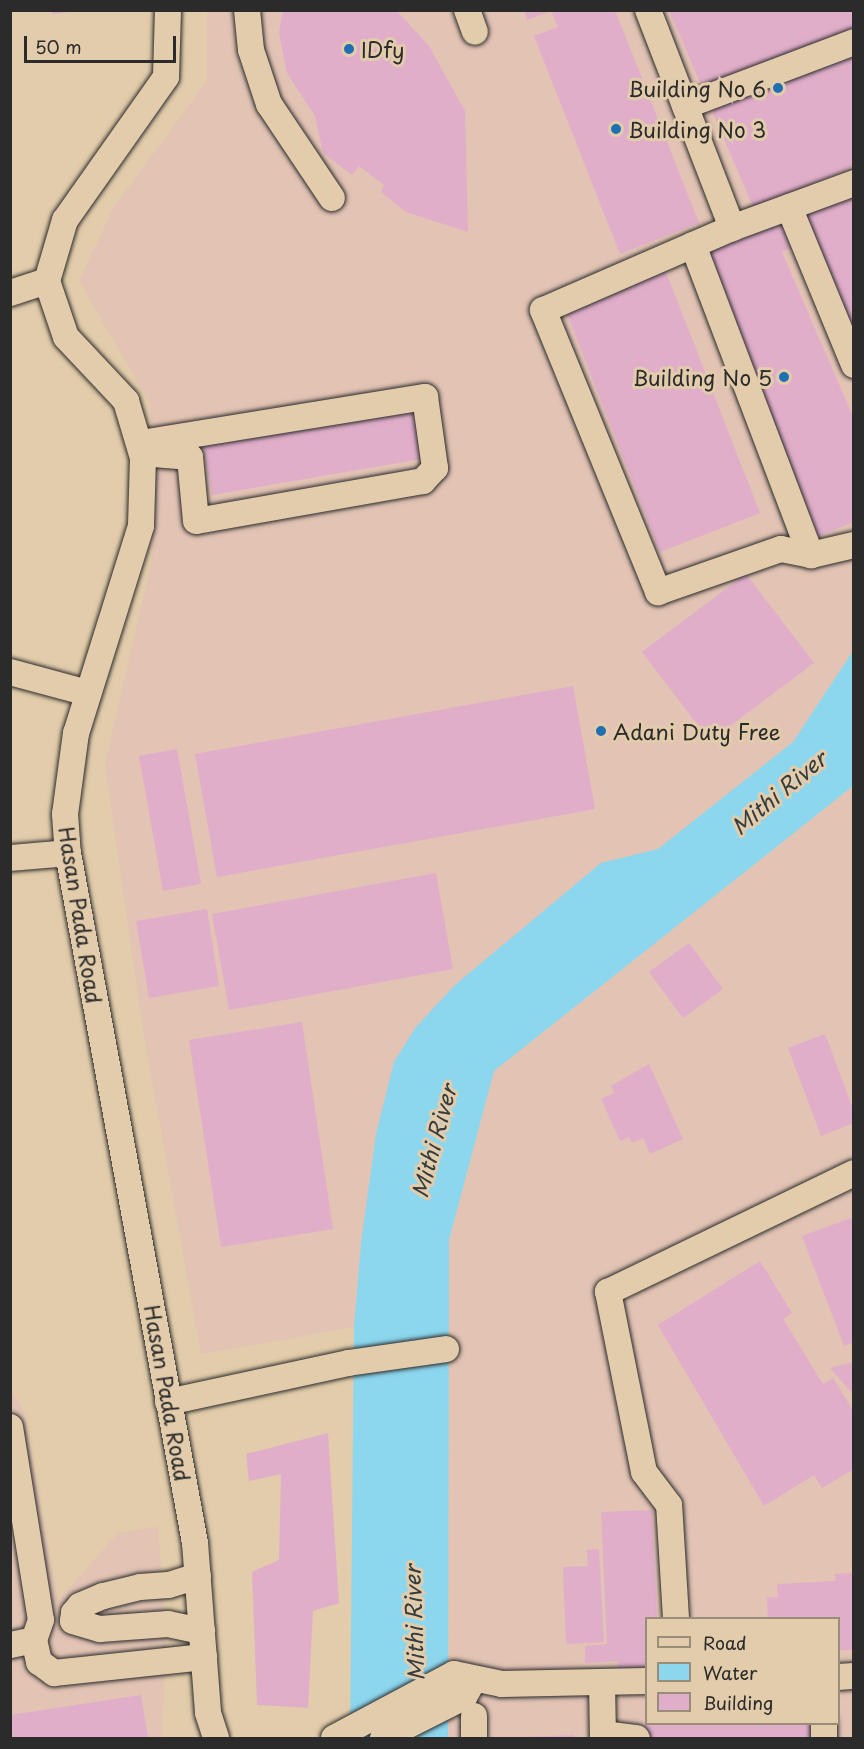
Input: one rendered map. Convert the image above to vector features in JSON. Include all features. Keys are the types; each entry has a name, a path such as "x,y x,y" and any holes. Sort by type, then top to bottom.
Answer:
{"street":[{"path":"10,293 47,281 65,220 166,77 168,10"},
{"path":"247,10 251,51 269,104 332,198"},
{"path":"648,10 730,223"},
{"path":"685,106 854,42"},
{"path":"854,183 789,207 730,223 693,245 543,310 658,592 780,549 811,555 854,544"},
{"path":"789,207 854,365"},
{"path":"693,245 811,555"},
{"name":"Hasan Pada Road","path":"47,281 66,337 126,401 141,448 141,526 76,734 65,814 68,853 198,1576 208,1713 216,1738"},
{"path":"425,397 435,468 423,481 196,521 190,457 141,448 425,397"},
{"path":"10,672 88,693"},
{"path":"10,858 68,853"},
{"path":"676,1617 669,1505 644,1472 608,1292 854,1173"},
{"path":"168,1402 348,1363 446,1349"},
{"path":"10,1427 28,1635 39,1662 54,1673 204,1657"},
{"path":"74,1621 74,1613 80,1606 103,1596 140,1587 168,1585 198,1576"},
{"path":"28,1635 74,1621 100,1629 168,1624 202,1631"},
{"path":"383,1738 502,1684 645,1681"},
{"path":"602,1682 603,1736 637,1738"},
{"path":"334,1738 468,1701"}],"shaded area":[{"path":"207,11 853,11 853,651 793,742 658,849 601,863 361,1243 354,1327 201,1354 143,1030 105,764 152,560 151,405 79,281 114,207 207,81"},
{"path":"853,786 853,1738 448,1738 449,1240 494,1071"},
{"path":"10,1388 23,1409 58,1601 118,1533 158,1527 166,1644 162,1738 11,1738"}],"water":[{"name":"Mithi River","path":"853,651 853,786 494,1071 449,1240 448,1738 350,1738 354,1327 361,1243 376,1134 394,1062 416,1027 455,985 601,863 658,849 793,742"}],"building":[{"path":"52,10 69,10 69,12 52,14"},
{"path":"283,10 396,10 429,46 465,111 468,232 406,212 381,192 384,185 359,166 352,175 323,153 315,116 287,73 279,33"},
{"name":"Building No 3","path":"524,10 615,10 699,223 620,254 534,36 558,27 551,11 527,20"},
{"name":"Building No 6","path":"669,10 854,10 854,166 754,209"},
{"name":"Building No 5","path":"854,194 854,335 812,239 782,252 854,419 854,522 798,544 687,259"},
{"path":"664,267 760,513 660,552 564,306"},
{"path":"413,403 422,459 212,495 202,439"},
{"path":"746,574 814,663 710,741 642,652"},
{"path":"573,686 595,809 217,877 195,754"},
{"path":"177,749 201,884 163,891 139,756"},
{"path":"436,873 453,969 229,1010 212,914"},
{"path":"207,909 219,986 149,998 136,921"},
{"path":"689,943 723,989 683,1018 649,972"},
{"path":"302,1022 333,1229 221,1247 189,1040"},
{"path":"825,1034 854,1112 854,1123 821,1136 788,1048"},
{"path":"649,1064 683,1139 650,1154 643,1138 632,1143 629,1137 620,1141 601,1099 614,1093 611,1086"},
{"path":"854,1217 854,1342 844,1346 802,1236"},
{"path":"760,1261 792,1313 783,1319 823,1384 833,1378 854,1412 854,1469 822,1488 814,1475 764,1506 658,1325"},
{"path":"854,1362 854,1395 830,1368"},
{"path":"328,1433 339,1603 313,1611 308,1708 257,1705 252,1572 279,1560 281,1474 249,1481 246,1454"},
{"path":"652,1510 657,1617 645,1617 645,1668 618,1669 618,1661 585,1663 585,1646 607,1644 601,1512"},
{"path":"599,1549 604,1642 566,1644 563,1567 588,1566 587,1550"},
{"path":"854,1573 854,1650 840,1650 840,1617 768,1617 767,1598 778,1597 777,1584 836,1581 835,1574"},
{"path":"141,1695 148,1738 10,1738 10,1715"},
{"path":"644,1725 813,1725 813,1738 644,1738"},
{"path":"574,1735 575,1738 526,1738 526,1737"}],"place":[{"name":"IDfy","path":"349,49"},
{"name":"Building No 6","path":"778,88"},
{"name":"Building No 3","path":"616,129"},
{"name":"Building No 5","path":"784,377"},
{"name":"Adani Duty Free","path":"601,731"}]}
